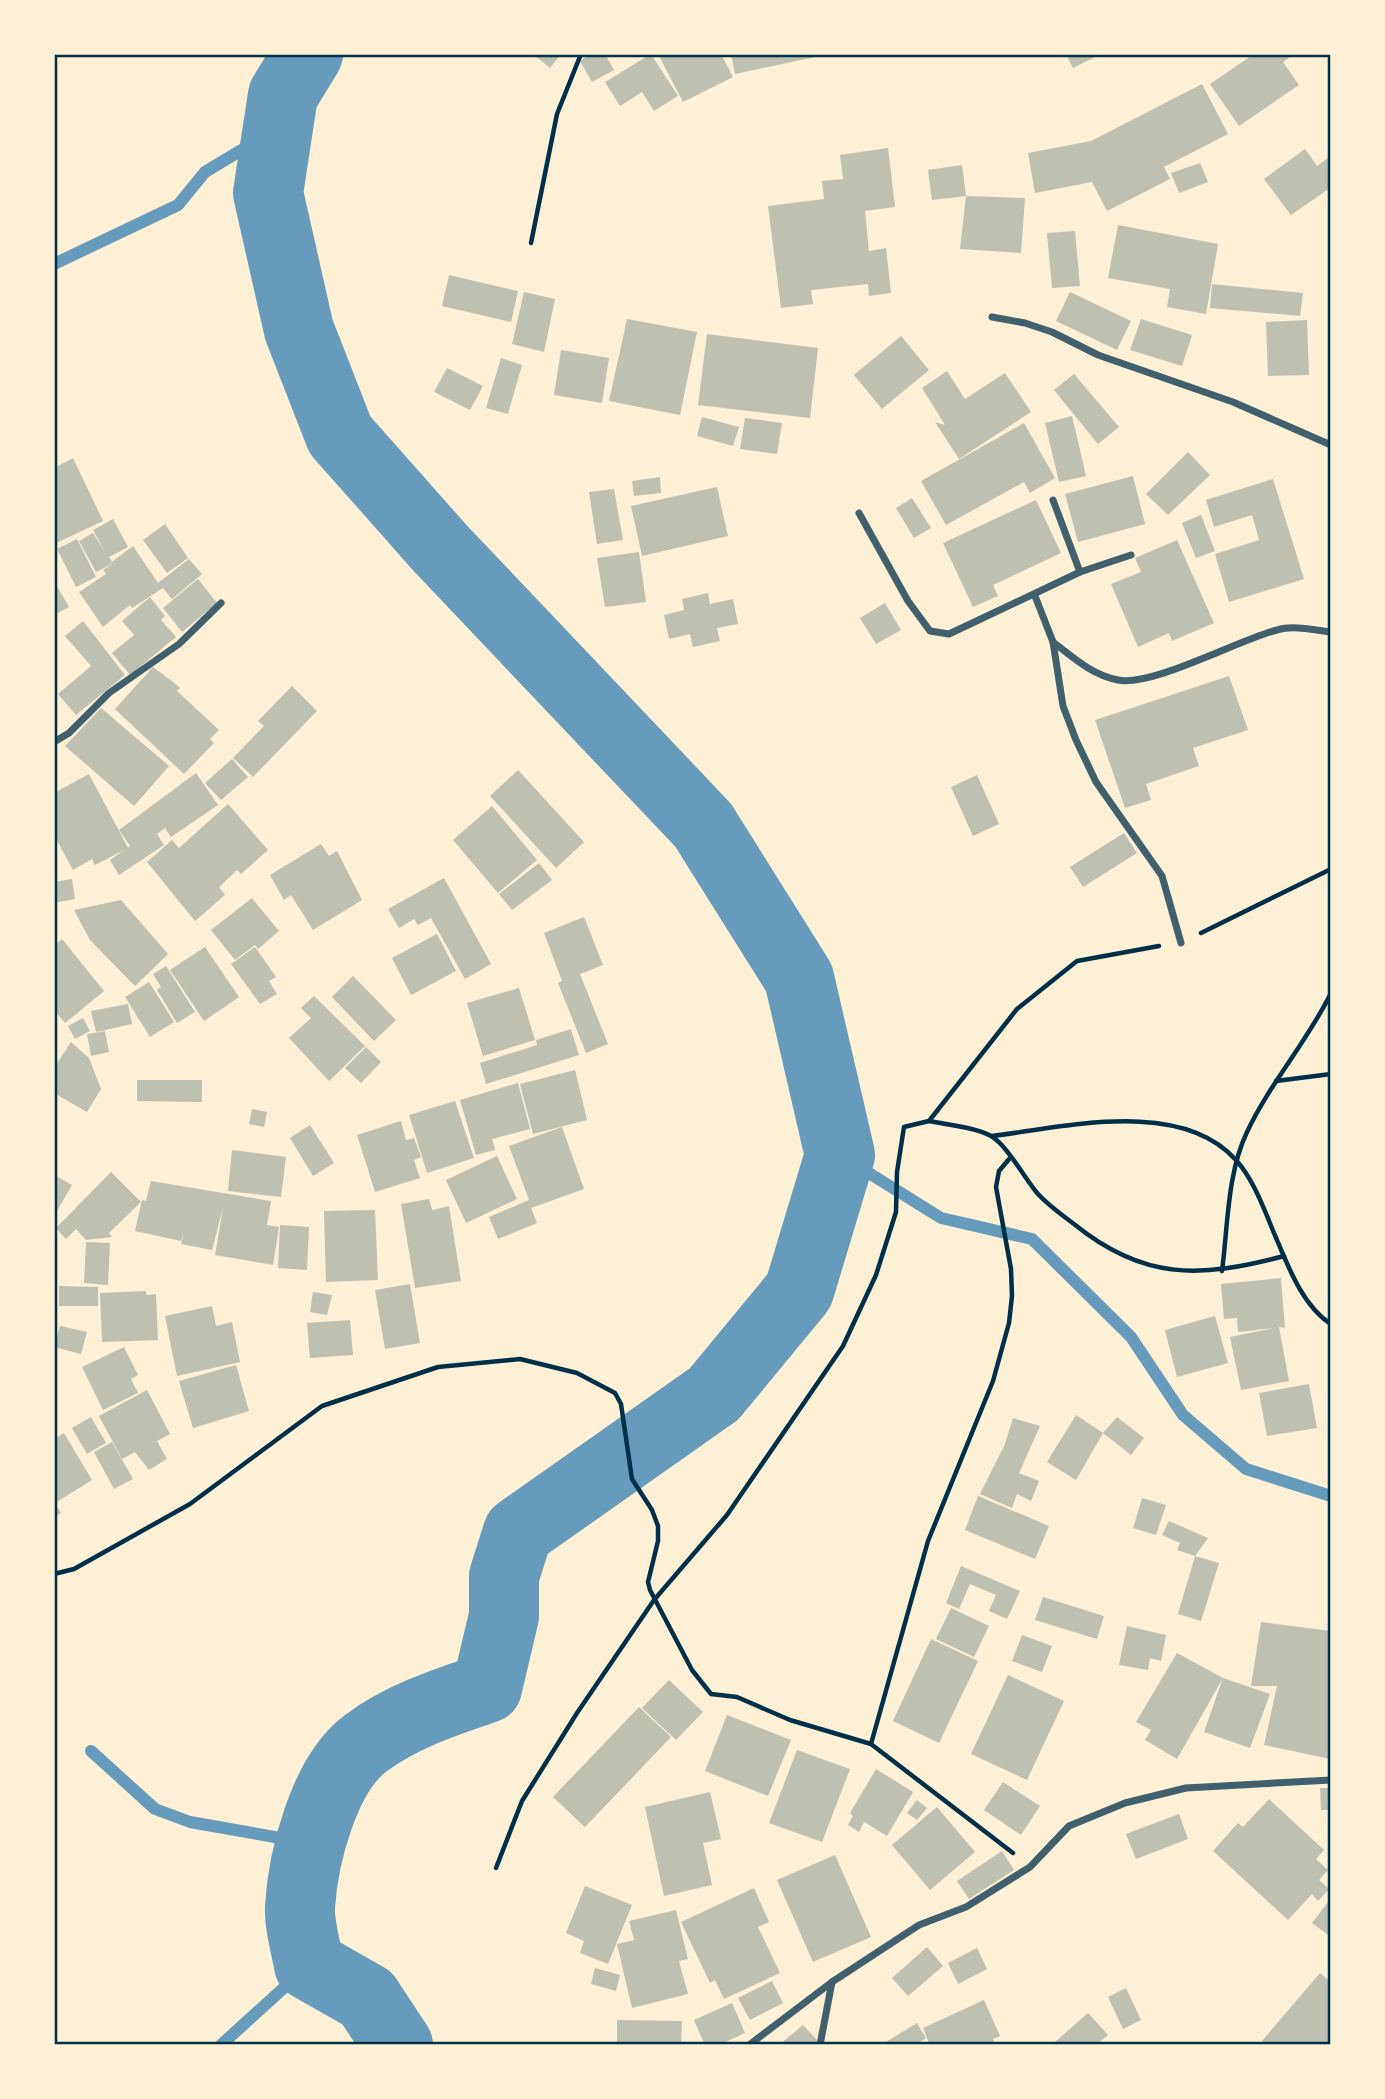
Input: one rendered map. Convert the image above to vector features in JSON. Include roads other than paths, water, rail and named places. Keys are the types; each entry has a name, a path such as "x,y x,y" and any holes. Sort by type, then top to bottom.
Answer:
{"street":[{"path":"992,317 1025,323 1052,332 1098,355 1233,402 1331,445"},
{"path":"1053,500 1080,572"},
{"path":"859,513 908,601 930,631 949,634 1035,597 1080,572 1131,555"},
{"path":"1035,597 1052,642 1063,706 1076,740 1096,782 1162,876 1181,943"},
{"path":"54,742 69,733 109,693 179,644 221,603"},
{"path":"1052,642 1094,673 1121,681 1176,670 1211,653 1280,628 1331,632"},
{"path":"750,2045 832,1982 919,1925 966,1907 1030,1867 1069,1826 1125,1802 1186,1788 1331,1780"},
{"path":"820,2045 832,1982"}],"waterway":[{"path":"308,54 283,95 268,193 299,330 340,435 441,549 703,825 799,978 840,1155 799,1291 714,1394 518,1532 504,1576 504,1616 487,1688 425,1711 380,1733 351,1757 327,1795 311,1841 302,1887 301,1921 309,1965 367,1998 398,2045"},
{"path":"54,264 178,205 205,172 278,128"},
{"path":"840,1155 941,1218 1032,1239 1131,1337 1183,1415 1246,1469 1331,1496"},
{"path":"91,1751 155,1809 190,1822 309,1843"},
{"path":"221,2045 309,1965"}]}
